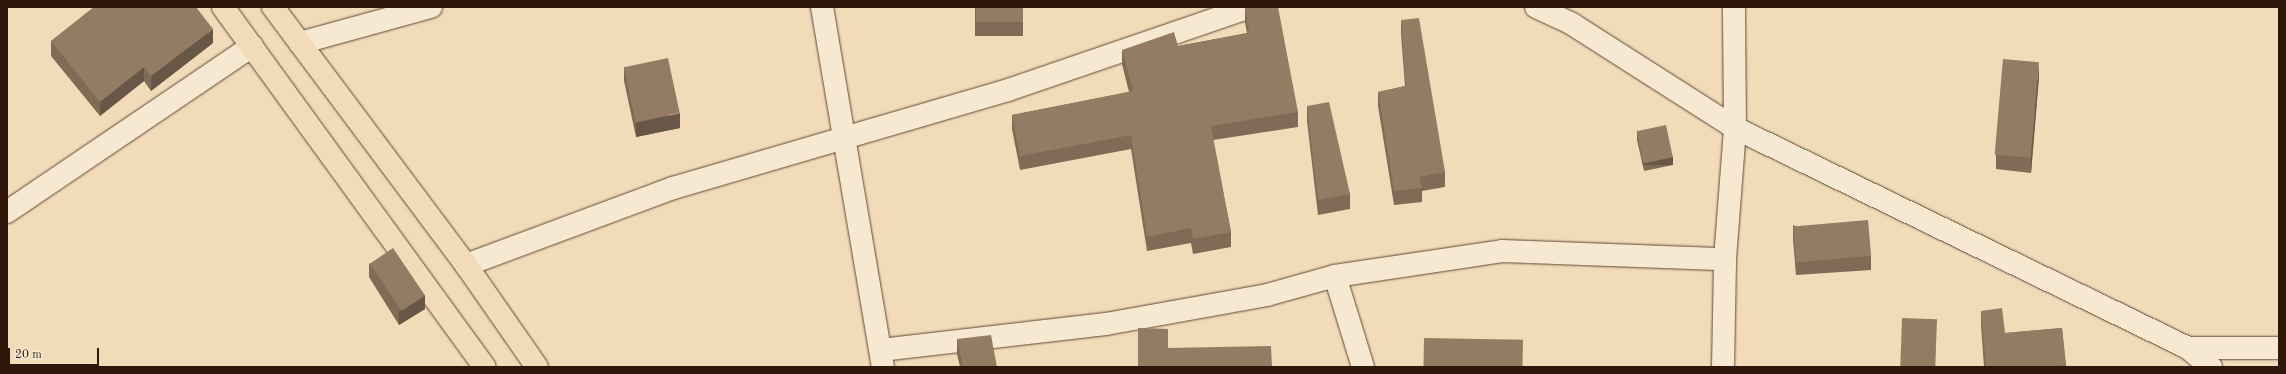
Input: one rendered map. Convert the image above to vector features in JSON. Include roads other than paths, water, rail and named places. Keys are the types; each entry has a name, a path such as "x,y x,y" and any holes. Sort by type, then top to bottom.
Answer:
{"main road":[{"path":"223,7 485,367"},
{"path":"273,7 466,265 537,367"}],"street":[{"path":"300,43 431,7"},
{"path":"822,7 842,139 882,359 1106,324 1266,295 1335,276 1502,250 1725,259"},
{"path":"466,265 673,188 1008,90 1252,7"},
{"path":"1536,7 1572,24 1735,128 2188,348 2211,367"},
{"path":"1722,367 1725,259 1735,128 1734,7"},
{"path":"7,212 252,46"},
{"path":"1335,276 1363,367"},
{"path":"2188,348 2279,348"}]}
